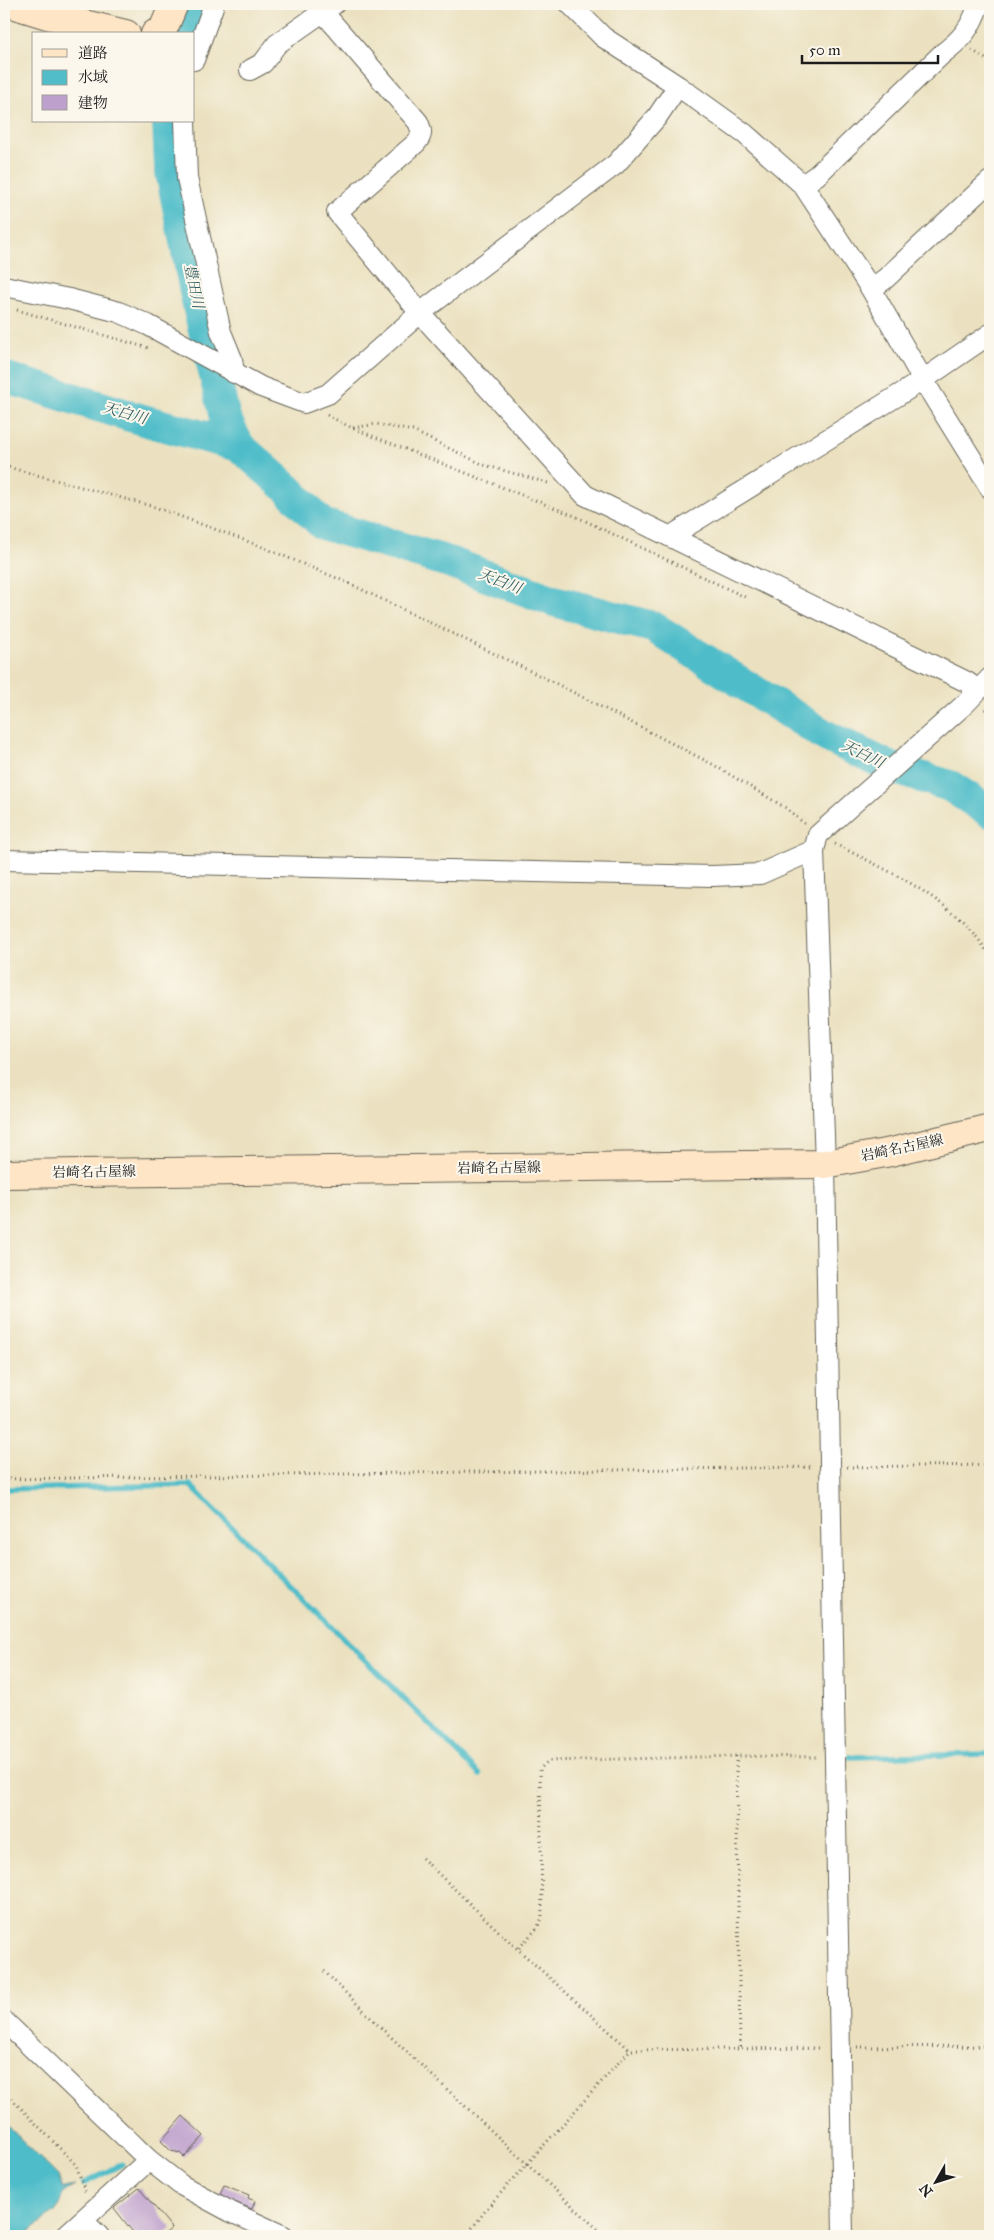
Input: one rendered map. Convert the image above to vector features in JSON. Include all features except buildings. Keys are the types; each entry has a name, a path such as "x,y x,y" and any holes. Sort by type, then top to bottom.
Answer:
{"main road":[{"path":"162,32 174,4"},
{"path":"15,5 47,15 118,32"},
{"name":"岩崎名古屋線","path":"4,1174 825,1164 891,1152 990,1128"}],"street":[{"path":"195,57 214,4"},
{"path":"570,4 603,37 678,86 745,134 804,185 871,289 923,380 990,488"},
{"path":"804,185 942,54 961,40 976,15 979,4"},
{"path":"4,860 712,876 760,874 820,837 978,691 958,678 672,536 585,495 420,313 337,212 416,143 421,137 422,131 418,122 329,8 277,44 263,63 250,70"},
{"path":"4,286 69,299 119,312 148,325 261,387 304,404 328,394 420,313 616,164 658,117 678,86"},
{"path":"185,122 188,178 221,332 232,359 231,371"},
{"path":"871,289 990,181"},
{"path":"672,536 923,380 990,334"},
{"path":"820,837 843,2236"},
{"path":"4,2021 149,2160 181,2185 284,2236"},
{"path":"65,2236 149,2160"},
{"path":"88,2217 99,2236"}],"path":[{"path":"12,308 153,350"},
{"path":"304,404 352,428 575,516 754,601"},
{"path":"352,428 376,424 413,431 484,465 550,484 574,482"},
{"path":"4,466 156,508 260,546 346,582 556,682 703,760 786,808 820,837 908,882 946,906 990,956"},
{"path":"4,1479 990,1465"},
{"path":"519,1948 537,1928 542,1918 540,1769 544,1762 736,1756 834,1757"},
{"path":"736,1756 740,2049"},
{"path":"422,1858 512,1944 519,1948 630,2050 990,2046"},
{"path":"324,1971 376,2024 605,2236"},
{"path":"466,2236 488,2206 630,2050"},
{"path":"4,2091 76,2165 88,2217"}],"water":[{"path":"4,2122 58,2176 63,2188 75,2186 64,2192 56,2210 24,2236 4,2236"}],"waterway":[{"name":"豊田川","path":"191,32 202,4"},
{"name":"豊田川","path":"168,122 170,167 197,301 225,418 239,446"},
{"name":"天白川","path":"4,377 143,420 239,446 287,488 322,524 449,562 554,601 653,627 826,736 892,768 950,786 990,812"},
{"path":"6,1489 190,1485 480,1775"},
{"path":"850,1757 990,1754"},
{"path":"83,2184 122,2164"}]}
